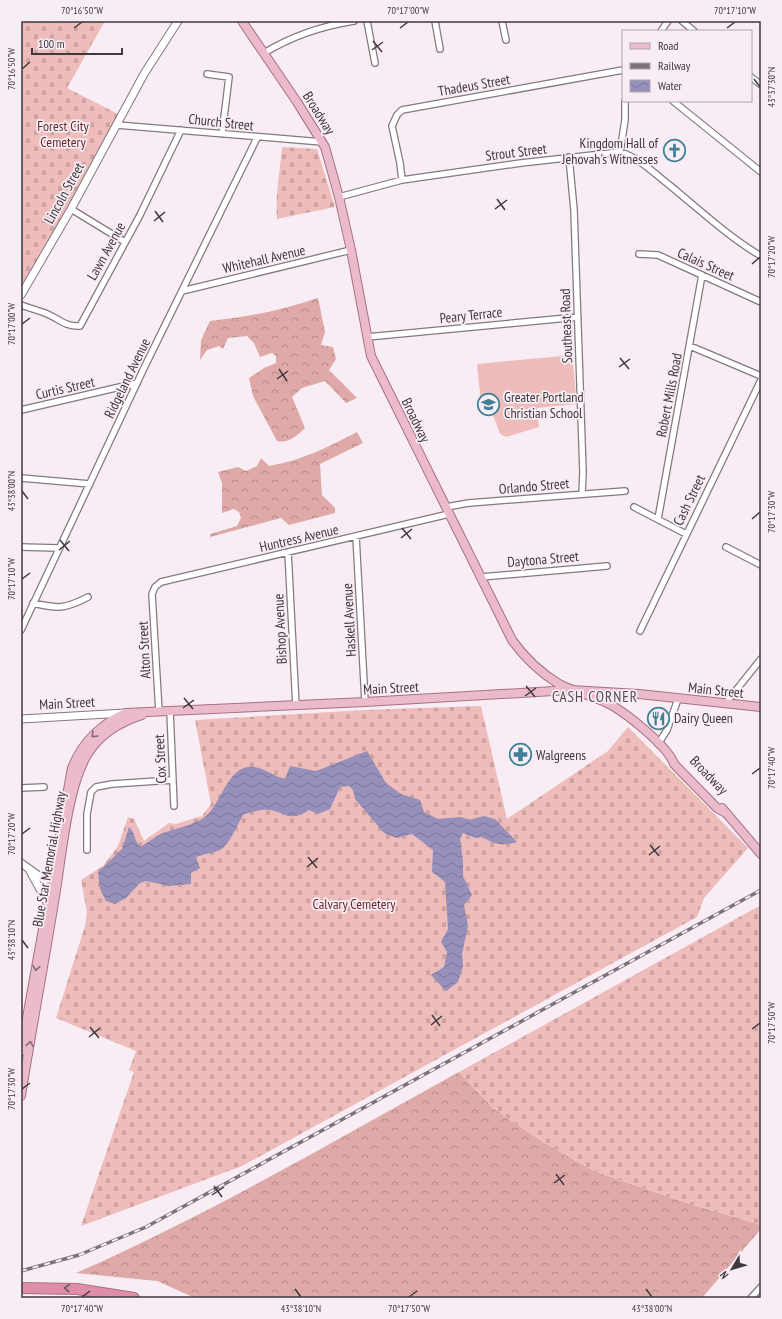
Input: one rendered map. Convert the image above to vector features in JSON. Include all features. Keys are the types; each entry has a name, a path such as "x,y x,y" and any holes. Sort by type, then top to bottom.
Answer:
{"highway":[{"path":"21,1288 77,1289 134,1298"}],"main road":[{"name":"Lincoln Street","path":"21,295 71,209 144,74 178,21"},
{"name":"Broadway","path":"242,21 322,142 328,157 339,197 367,338 375,366 512,640 520,652 554,681 571,690 616,708 658,744 672,759 674,764 717,808 724,812 761,854"},
{"name":"Main Street","path":"21,719 296,706 571,690 624,693 761,708"},
{"name":"Blue Star Memorial Highway","path":"21,1050 47,902 53,886 79,772 87,754 103,736 117,726 134,718 156,712"},
{"name":"Blue Star Memorial Highway","path":"21,1096 68,784 74,763 80,751 99,729 110,721 126,713"},
{"path":"21,862 28,869 53,886"},
{"path":"28,869 47,902"}],"street":[{"path":"264,53 277,45 308,31 354,21"},
{"path":"368,21 375,63"},
{"path":"435,21 440,49"},
{"path":"502,21 506,40"},
{"path":"661,30 668,21"},
{"path":"682,21 693,30"},
{"name":"Thadeus Street","path":"402,180 392,126 397,115 402,110 622,70"},
{"path":"207,74 229,77 222,134"},
{"path":"752,78 761,85"},
{"path":"625,102 625,120 620,152 630,156 648,168 734,239 761,256"},
{"path":"674,102 761,172"},
{"name":"Church Street","path":"117,125 257,138 322,142"},
{"name":"Lawn Avenue","path":"21,305 47,314 66,325 80,326 171,155 181,130"},
{"name":"Ridgeland Avenue","path":"21,630 58,548 90,484 137,383 257,138"},
{"name":"Strout Street","path":"339,197 402,180 569,157 620,152"},
{"name":"Southeast Road","path":"569,157 573,189 578,316 582,494"},
{"path":"71,209 125,242"},
{"name":"Whitehall Avenue","path":"182,290 350,250"},
{"name":"Calais Street","path":"639,254 658,255 761,302"},
{"name":"Robert Mills Road","path":"658,519 702,275"},
{"name":"Peary Terrace","path":"367,338 578,316"},
{"path":"690,346 761,376"},
{"name":"Cash Street","path":"640,631 686,534 759,391 761,380"},
{"name":"Curtis Street","path":"21,410 137,383"},
{"path":"21,478 90,484"},
{"name":"Orlando Street","path":"447,511 469,504 624,491"},
{"path":"634,507 686,534"},
{"name":"Huntress Avenue","path":"155,586 161,582 356,536 447,511"},
{"name":"Haskell Avenue","path":"356,536 365,702"},
{"path":"21,546 58,548"},
{"path":"726,547 761,566"},
{"name":"Bishop Avenue","path":"288,552 296,706"},
{"name":"Daytona Street","path":"481,577 607,566"},
{"name":"Alton Street","path":"155,586 152,594 156,712"},
{"path":"33,603 51,608 62,608 88,597"},
{"path":"725,704 761,659"},
{"path":"658,744 666,730 678,699"},
{"name":"Cox Street","path":"170,712 174,806"},
{"path":"87,850 87,814 91,792 96,787 107,784 173,780"},
{"path":"21,788 44,787"},
{"path":"751,1298 761,1287"}],"green space":[{"name":"Forest City Cemetery","path":"21,21 105,21 67,88 122,116 29,281 21,282"},
{"path":"282,147 317,149 335,207 277,219 277,192"},
{"path":"318,298 325,332 321,345 333,347 336,359 329,370 357,398 346,403 325,381 302,388 292,397 305,428 289,440 281,442 277,441 253,396 249,378 264,368 276,363 276,356 272,353 260,357 254,343 247,336 228,338 223,349 219,346 207,350 200,360 201,340 210,321 265,312"},
{"path":"572,355 577,404 537,408 539,427 506,437 500,434 492,412 482,413 477,364"},
{"path":"357,432 363,443 320,464 322,495 335,508 335,513 289,525 281,518 210,537 210,534 237,526 241,518 239,512 234,509 222,513 222,483 218,472 238,467 246,471 257,466 261,458 269,466 304,457"},
{"name":"Calvary Cemetery","path":"481,706 507,819 608,751 628,727 748,848 704,898 697,917 242,1166 81,1226 134,1072 129,1070 136,1051 56,1018 85,926 87,912 81,880 103,866 118,846 128,817 134,819 144,841 169,823 176,824 202,816 211,804 195,720 365,710"},
{"path":"761,905 761,1225 687,1203 594,1171 543,1142 493,1108 459,1072"},
{"path":"459,1072 493,1108 543,1142 594,1171 687,1203 761,1225 761,1229 702,1298 195,1298 157,1281 76,1273 125,1251 222,1202"}],"water":[{"path":"367,751 386,783 401,794 420,800 424,812 438,819 461,817 469,820 484,816 495,819 517,842 499,844 491,842 483,837 476,838 463,833 460,839 463,861 463,876 472,895 464,905 468,926 462,954 463,966 458,982 446,991 431,975 444,967 447,952 441,942 448,929 445,882 432,872 433,850 412,834 397,838 384,833 355,799 353,790 349,786 340,787 330,809 318,814 309,810 295,816 290,816 270,810 258,810 244,814 227,844 223,848 196,857 200,868 191,873 191,884 169,886 146,881 140,883 126,898 115,904 106,901 100,889 98,872 122,849 129,827 141,847 159,835 202,819 212,810 230,780 241,769 253,767 262,769 285,779 290,766 316,771"}],"railway":[{"path":"21,1271 79,1255 146,1227 761,890"}],"place":[{"name":"Kingdom Hall of Jehovah's Witnesses","path":"674,151"},
{"name":"Greater Portland Christian School","path":"489,405"},
{"name":"Dairy Queen","path":"658,718"},
{"name":"Walgreens","path":"520,755"}],"district":[{"name":"CASH CORNER","path":"595,697"}]}
